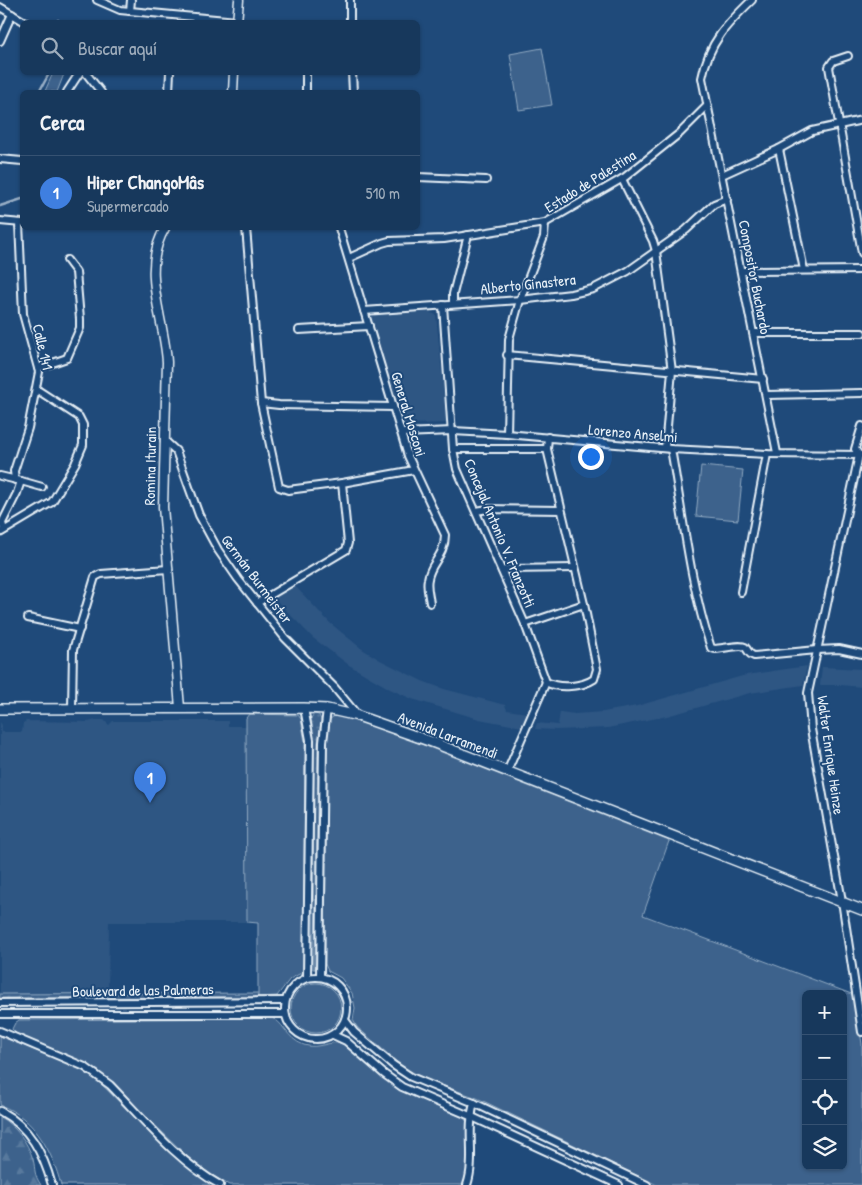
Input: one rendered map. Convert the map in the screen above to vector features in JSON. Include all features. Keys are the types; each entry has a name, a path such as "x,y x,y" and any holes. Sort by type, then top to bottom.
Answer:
{"main road":[{"name":"Avenida Larramendi","path":"0,709 304,708 327,709 358,716 432,742 862,910"}],"street":[{"path":"96,0 130,12 172,19 194,20"},
{"path":"130,12 131,0"},
{"path":"237,20 239,0"},
{"path":"350,0 350,20"},
{"name":"Compositor Buchardo","path":"752,0 728,24 710,52 702,78 742,270 777,453"},
{"path":"0,7 22,20"},
{"path":"0,41 12,14"},
{"path":"848,56 833,61 829,67 862,253"},
{"path":"68,90 78,75"},
{"path":"87,75 99,90"},
{"path":"169,90 170,75"},
{"path":"233,90 234,75"},
{"path":"306,75 306,90"},
{"path":"352,75 352,90"},
{"name":"Estado de Palestina","path":"349,258 382,242 468,236 545,223 622,179 680,133 707,106"},
{"path":"722,175 779,149 812,130 862,120"},
{"path":"779,149 804,270"},
{"path":"0,159 20,161"},
{"path":"420,177 486,180"},
{"path":"622,179 653,241 656,251 672,371 668,449 686,542 711,648 740,645 754,656 817,650 839,650 862,654"},
{"name":"Alberto Ginastera","path":"364,311 520,300 571,294 593,289 628,271 686,230 714,204 727,199"},
{"path":"0,220 20,223"},
{"path":"507,434 508,339 520,300 544,237 545,223"},
{"name":"Calle 141","path":"2,532 52,502 72,470 83,445 82,425 79,417 36,389 39,377 38,368 23,314 21,230"},
{"name":"Romina Iturain","path":"164,230 156,249 153,275 154,292 166,354 163,494 180,708"},
{"path":"246,230 261,403 279,487 288,490 342,483 414,470"},
{"name":"General Mosconi","path":"340,230 414,470 445,535 440,557 428,578 430,602"},
{"path":"453,304 453,294 468,236"},
{"path":"38,368 67,358 80,328 76,272 67,260"},
{"path":"742,270 862,270"},
{"name":"Concejal Antonio V. Franzotti","path":"443,305 453,449 457,468 525,624 546,682"},
{"path":"300,330 369,326"},
{"path":"753,333 862,333"},
{"path":"507,355 763,379"},
{"path":"2,532 2,523 17,493 18,480 14,471 27,432 36,389"},
{"path":"767,395 862,393"},
{"path":"261,403 393,407"},
{"name":"Walter Enrique Heinze","path":"862,426 855,449 861,454 808,693 862,1032"},
{"name":"Lorenzo Anselmi","path":"402,433 453,431 548,437 668,449 767,454 861,454"},
{"path":"507,772 546,682 559,687 589,682 594,679 597,669 576,568 547,449 548,437"},
{"name":"Germán Burmeister","path":"164,440 176,451 198,515 218,550 285,638 334,688 358,716"},
{"path":"453,449 547,449"},
{"path":"741,592 767,454"},
{"path":"0,476 42,487"},
{"path":"257,603 346,550 348,543 342,483"},
{"path":"476,511 488,509 561,510"},
{"path":"502,571 508,569 576,568"},
{"path":"72,708 72,659 95,577 97,575 168,569"},
{"path":"525,624 584,604"},
{"path":"28,618 80,629"},
{"path":"304,708 310,740 307,978"},
{"path":"320,977 323,742 327,709"},
{"path":"320,977 335,983 345,995 348,1005 345,1020 340,1029 333,1035 318,1040 303,1037 291,1028 285,1014 285,1001 294,985 307,978 320,977"},
{"name":"Boulevard de las Palmeras","path":"0,1003 285,1001"},
{"name":"Boulevard de las Palmeras","path":"0,1014 285,1014"},
{"path":"345,1020 354,1032 402,1072 474,1103 647,1185"},
{"path":"0,1030 85,1067 96,1074 110,1085 184,1160 220,1185"},
{"path":"333,1035 346,1041 402,1087 470,1116 619,1185"},
{"path":"467,1185 470,1169 470,1116 474,1103"},
{"path":"0,1111 12,1118 31,1137 41,1153 52,1185"}],"shaded area":[{"path":"427,311 436,315 447,423 402,424 369,317 378,314"},
{"path":"295,586 330,623 362,649 422,681 444,689 505,705 507,710 527,713 522,727 479,719 412,699 390,689 349,665 313,638 274,598"},
{"path":"807,666 803,685 750,693 667,716 608,728 535,729 537,723 558,725 560,712 575,714 603,712 637,706 746,675"},
{"path":"822,667 862,669 862,687 820,685"},
{"path":"104,720 109,725 113,721 228,721 228,726 248,726 247,922 109,922 108,994 0,994 0,722 2,732 22,732 23,723 26,721 88,722"}],"green space":[{"path":"542,48 552,105 519,110 510,54"},
{"path":"52,75 64,75 58,90 45,90"},
{"path":"701,466 743,470 738,520 696,516"},
{"path":"249,714 298,715 301,719 305,742 303,972 290,979 277,996 258,997 258,923 247,922 246,718"},
{"path":"314,714 319,715 321,720 318,743 315,969 313,969 314,743 311,718"},
{"path":"336,715 375,726 669,841 643,915 841,990 802,990 802,1170 847,1170 847,992 854,995 862,1044 862,1185 657,1185 477,1098 428,1080 404,1068 357,1027 353,1020 355,1008 352,993 341,978 328,971 325,964 327,740 330,719"},
{"path":"311,983 321,983 334,990 341,1003 341,1013 334,1026 321,1033 311,1033 302,1029 295,1022 291,1013 291,1003 295,994 302,987"},
{"path":"258,993 258,997 0,998 0,994"},
{"path":"271,1018 279,1022 293,1039 304,1045 343,1044 400,1090 464,1118 467,1122 467,1169 464,1185 229,1185 210,1174 189,1158 99,1071 74,1058 17,1034 12,1029 19,1020"},
{"path":"0,1036 76,1067 94,1077 182,1163 212,1185 61,1185 53,1160 40,1137 23,1118 0,1105"},
{"path":"0,1117 11,1125 28,1146 38,1181 41,1185 0,1185"}],"waterway":[{"path":"40,90 48,75"},
{"path":"0,206 20,200"}],"place":[{"name":"Hiper ChangoMâs","path":"150,803"}]}
